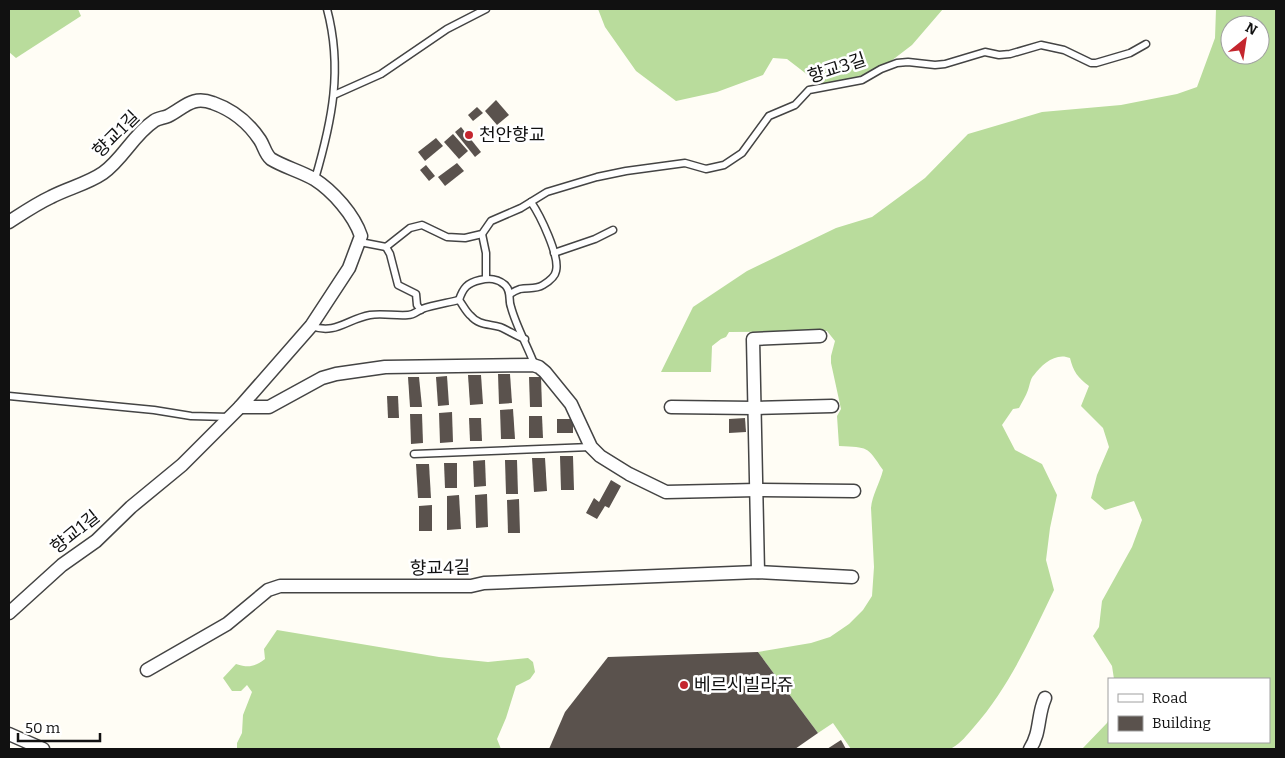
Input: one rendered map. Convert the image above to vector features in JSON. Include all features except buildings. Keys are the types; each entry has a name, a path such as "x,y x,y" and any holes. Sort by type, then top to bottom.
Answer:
{"street":[{"name":"향교1길","path":"9,222 52,196 103,173 154,121 168,116 183,105 203,100 230,110 243,119 260,140 266,155 271,159 315,179 324,186 352,217 361,236 349,268 311,326 240,407 182,466 131,508 96,541 62,565 9,613"},
{"path":"758,572 752,339 820,336"},
{"path":"240,407 269,407 322,378 336,374 385,367 535,366 545,372 571,404 592,447 600,456 622,470 666,492 757,490 854,491"},
{"path":"671,407 754,408 832,406"},
{"name":"향교4길","path":"147,670 227,624 274,587 471,586 484,583 758,572 852,577"},
{"path":"1030,749 1037,738 1041,708 1045,698"},
{"path":"9,734 43,749"}],"lane":[{"path":"315,179 326,142 334,95 336,69 327,9"},
{"path":"334,95 381,74 447,29 486,9"},
{"name":"향교3길","path":"482,234 491,221 548,192 596,177 685,163 706,169 724,165 742,154 769,116 795,105 809,90 862,80 881,69 897,63 945,64 985,52 999,55 1010,54 1041,46 1059,48 1091,63 1096,63 1130,53 1146,44"},
{"path":"510,294 521,289 536,288 543,285 555,275 557,270 554,253 544,226 531,202"},
{"path":"360,242 386,247 415,225 422,225 443,236 452,238 465,238 482,234 486,253 486,278"},
{"path":"554,253 595,239 613,230"},
{"path":"386,247 390,254 398,285 416,294 421,310"},
{"path":"459,300 467,284 486,278 498,280 505,285 510,294 510,306 535,366"},
{"path":"311,326 319,329 338,328 370,315 409,316 421,310 459,300"},
{"path":"459,300 471,317 482,324 500,328 512,335 525,339"},
{"path":"9,396 154,410 191,416 229,417"},
{"path":"414,454 592,447"}],"green space":[{"path":"9,9 78,9 81,16 16,58 9,52"},
{"path":"598,9 943,9 912,45 861,84 826,89 787,59 773,58 763,75 717,92 676,101 636,71 605,27"},
{"path":"1216,9 1276,9 1276,749 1082,749 1108,721 1108,743 1270,743 1270,678 1114,678 1112,666 1093,636 1099,627 1102,601 1132,547 1142,520 1134,501 1105,510 1091,498 1097,475 1109,447 1103,428 1081,406 1089,386 1076,374 1070,358 1065,357 1050,360 1037,371 1019,408 1013,409 1002,425 1015,450 1042,464 1057,495 1046,560 1054,590 1009,679 987,712 969,733 952,748 851,749 833,723 818,733 758,652 811,643 830,637 849,624 863,610 872,596 874,567 871,508 883,470 866,449 839,446 837,416 841,409 831,363 835,341 827,331 729,332 726,337 712,346 711,372 661,372 693,307 747,271 836,228 872,217 925,178 968,134 1042,112 1121,105 1177,94 1197,87 1215,38"},
{"path":"277,630 439,657 488,662 528,658 533,662 535,672 530,679 516,686 497,739 501,749 237,749 237,743 242,733 243,715 252,692 247,685 241,691 232,691 223,678 236,664 251,666 265,659 264,649"}],"place":[{"name":"천안향교","path":"469,135"},
{"name":"베르시빌라쥬","path":"684,685"}]}
